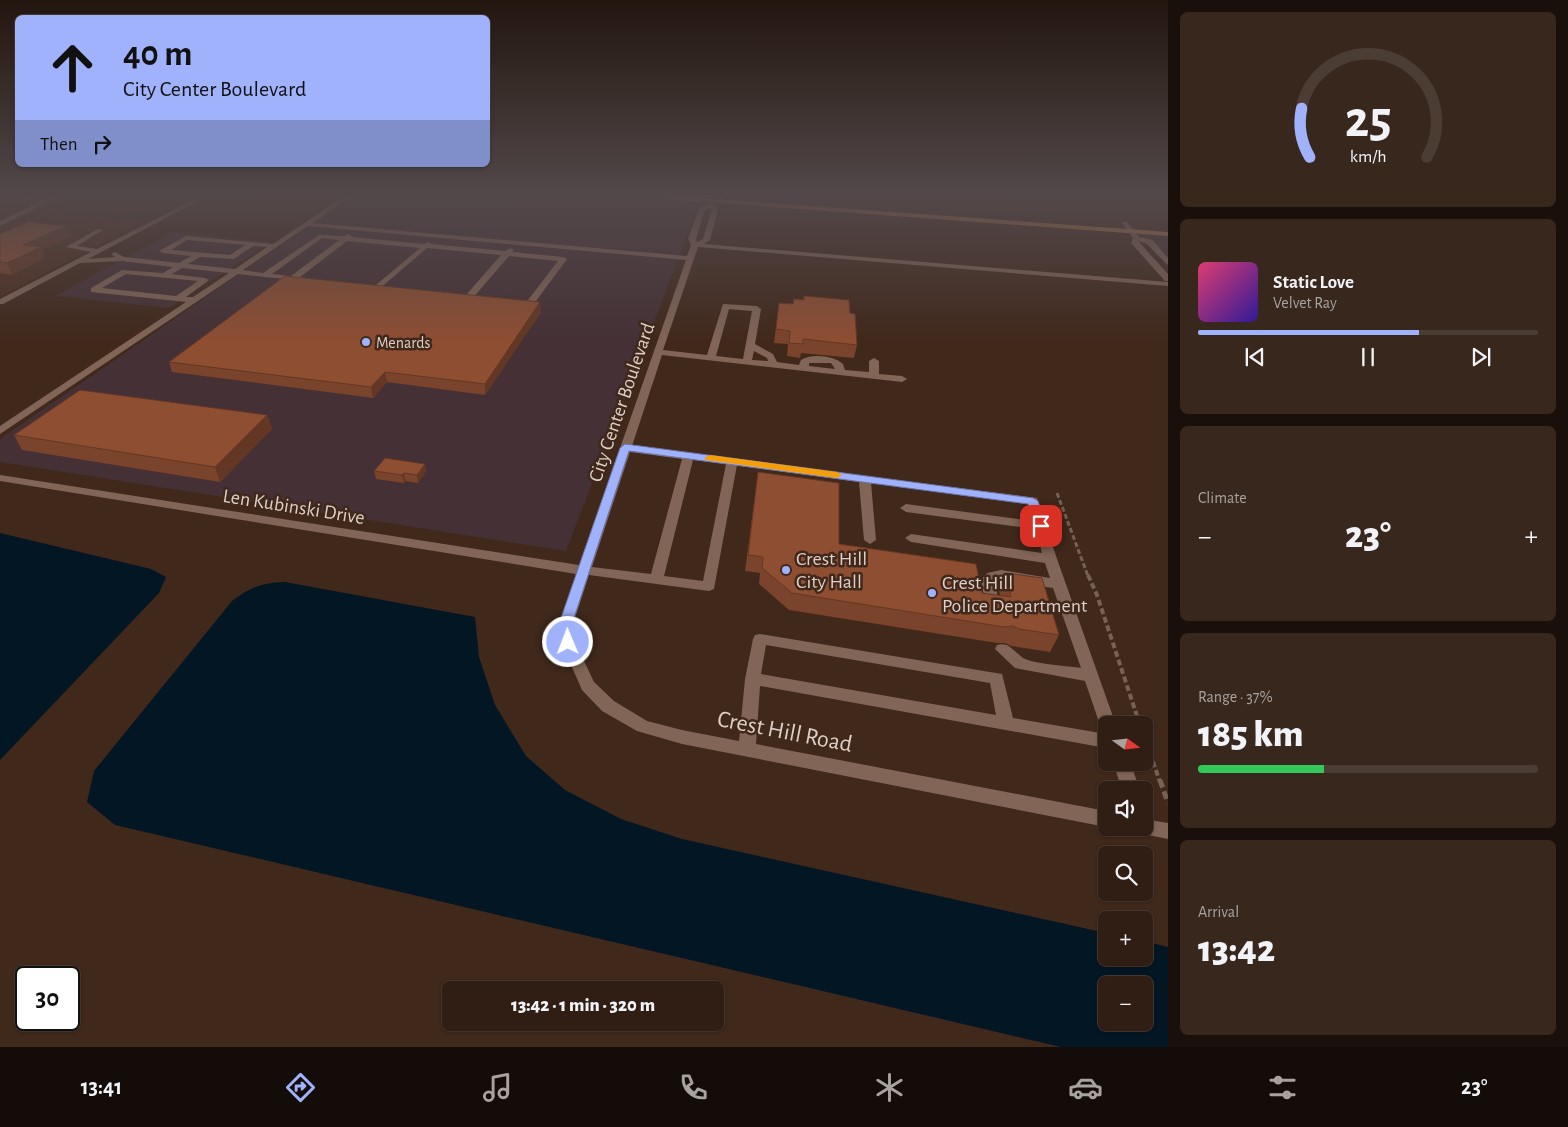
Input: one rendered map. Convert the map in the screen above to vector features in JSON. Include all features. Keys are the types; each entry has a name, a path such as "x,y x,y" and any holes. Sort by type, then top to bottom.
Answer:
{"street":[{"path":"72,246 70,247 98,251"},
{"path":"0,302 108,246"},
{"path":"110,246 115,255 122,259"},
{"path":"172,246 163,251 230,257 249,246"},
{"path":"0,431 275,246"},
{"path":"265,275 307,246"},
{"path":"293,278 336,246"},
{"path":"379,287 425,246 563,259 530,303 508,301"},
{"path":"469,297 514,246"},
{"path":"559,246 690,258"},
{"name":"City Center Boulevard","path":"582,570 695,246"},
{"path":"705,246 1168,284"},
{"path":"1139,246 1168,279"},
{"path":"1153,246 1168,263"},
{"path":"164,276 200,255"},
{"path":"76,263 122,259 312,280"},
{"path":"178,298 205,280 125,272 94,290 196,300"},
{"path":"369,286 388,288"},
{"path":"711,358 726,306 757,309 747,362"},
{"path":"750,345 770,356 773,360 772,365"},
{"path":"658,352 902,379"},
{"path":"874,361 874,376"},
{"path":"625,448 1033,501 1050,559 1105,716"},
{"path":"656,580 688,456"},
{"name":"Len Kubinski Drive","path":"0,478 582,570 709,586 732,461"},
{"path":"865,478 870,540"},
{"path":"906,508 1041,526"},
{"path":"910,538 1050,559"},
{"name":"Crest Hill Road","path":"582,570 568,618 568,642 588,686 608,706 643,726 682,736 1098,817"},
{"path":"991,604 988,580 992,576 1059,584"},
{"path":"747,749 753,679 760,638 997,678 1006,724"},
{"path":"1002,649 1020,664 1090,676"},
{"path":"753,679 1098,740"},
{"path":"1153,828 1168,831"}],"path":[{"path":"1057,493 1081,560 1097,595 1137,716"},
{"path":"1153,761 1168,803"}],"shaded area":[{"path":"0,246 98,246 0,297"},
{"path":"147,246 265,246 169,308 55,296"},
{"path":"280,246 683,246 566,551 0,462 0,439"},
{"path":"1148,246 1168,246 1168,268"}],"water":[{"path":"0,533 151,569 166,577 159,593 0,760"},
{"path":"285,582 475,617 479,657 495,705 526,756 565,790 621,819 682,839 1098,931 1098,966 1153,966 1153,943 1168,947 1168,1047 1061,1047 115,825 87,802 94,771 232,601 245,592 263,585"}],"building":[{"path":"0,246 41,247 7,263 0,262"},
{"name":"Menards","path":"285,276 540,302 485,384 385,372 371,387 169,362"},
{"path":"804,296 849,300 850,313 855,314 857,345 803,339 803,344 789,343 790,331 776,329 779,303 793,304 794,299 804,300"},
{"path":"80,390 267,415 215,467 14,435"},
{"path":"385,458 425,464 417,475 374,471"},
{"path":"758,472 839,483 839,544 976,564 982,593 1011,597 1006,573 1042,578 1059,635 1019,629 1013,626 1004,627 792,593 762,568 763,557 748,555"}],"slow traffic":[{"path":"710,458 837,475"}],"place":[{"name":"Menards","path":"366,342"},
{"name":"Crest Hill City Hall","path":"786,570"},
{"name":"Crest Hill Police Department","path":"932,593"}],"route":[{"path":"568,642 568,618 582,570 625,448 1033,501 1041,526"}]}
